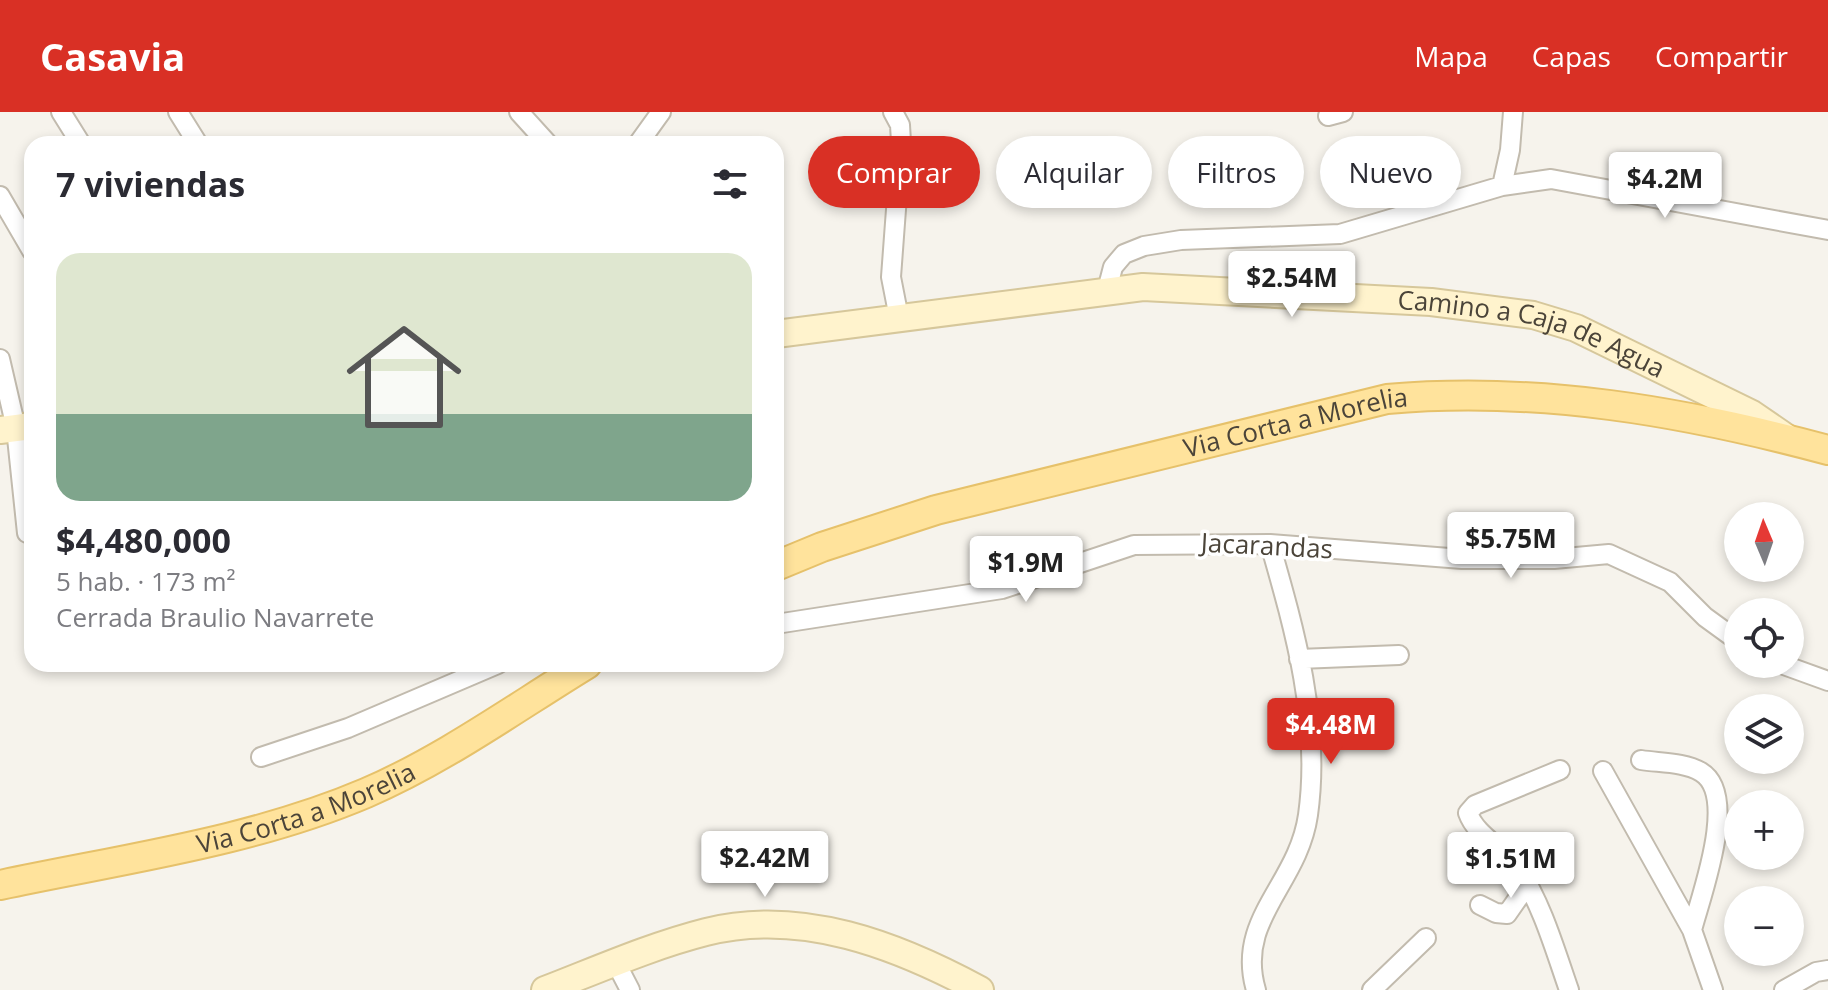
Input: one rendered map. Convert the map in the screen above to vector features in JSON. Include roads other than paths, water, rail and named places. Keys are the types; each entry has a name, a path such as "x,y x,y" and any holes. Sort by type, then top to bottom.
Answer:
{"main road":[{"name":"Camino a Caja de Agua","path":"784,333 1143,287 1396,298 1533,315 1593,336 1752,414 1828,461"},
{"name":"Via Corta a Morelia","path":"784,563 936,510 1387,399 1481,394 1580,400 1647,409 1828,450"},
{"name":"Via Corta a Morelia","path":"0,885 231,835 329,808 414,769 574,672"},
{"path":"545,990 708,931 755,924 806,926 852,936 916,957 980,990"}],"street":[{"path":"61,112 76,136"},
{"path":"178,112 193,136"},
{"path":"519,112 541,136"},
{"path":"644,136 661,112"},
{"path":"893,112 900,125 901,142 891,277 899,318"},
{"path":"1502,186 1510,150 1513,112"},
{"path":"1107,290 1113,267 1124,254 1144,246 1193,239 1340,234 1502,186 1551,179 1828,230"},
{"path":"0,196 24,237"},
{"path":"0,359 16,428 24,504"},
{"path":"1256,990 1250,946 1256,928 1295,864 1304,839 1309,810 1311,736 1299,659 1270,544"},
{"name":"Jacarandas","path":"784,623 1002,589 1134,545 1270,544 1462,559 1554,559 1609,554 1670,582 1705,617 1724,631"},
{"path":"1299,659 1399,655"},
{"path":"261,757 348,728 479,672"},
{"path":"1804,672 1828,681"},
{"path":"1641,760 1683,766 1702,773 1714,785 1719,803 1717,827 1692,930"},
{"path":"1560,770 1475,805 1468,813 1472,823 1502,850 1528,884 1569,990"},
{"path":"1603,771 1692,930 1713,990"},
{"path":"1480,905 1496,913 1507,914 1528,884"},
{"path":"1372,990 1426,938"},
{"path":"616,963 630,990"},
{"path":"1784,990 1816,972 1828,970"}]}
